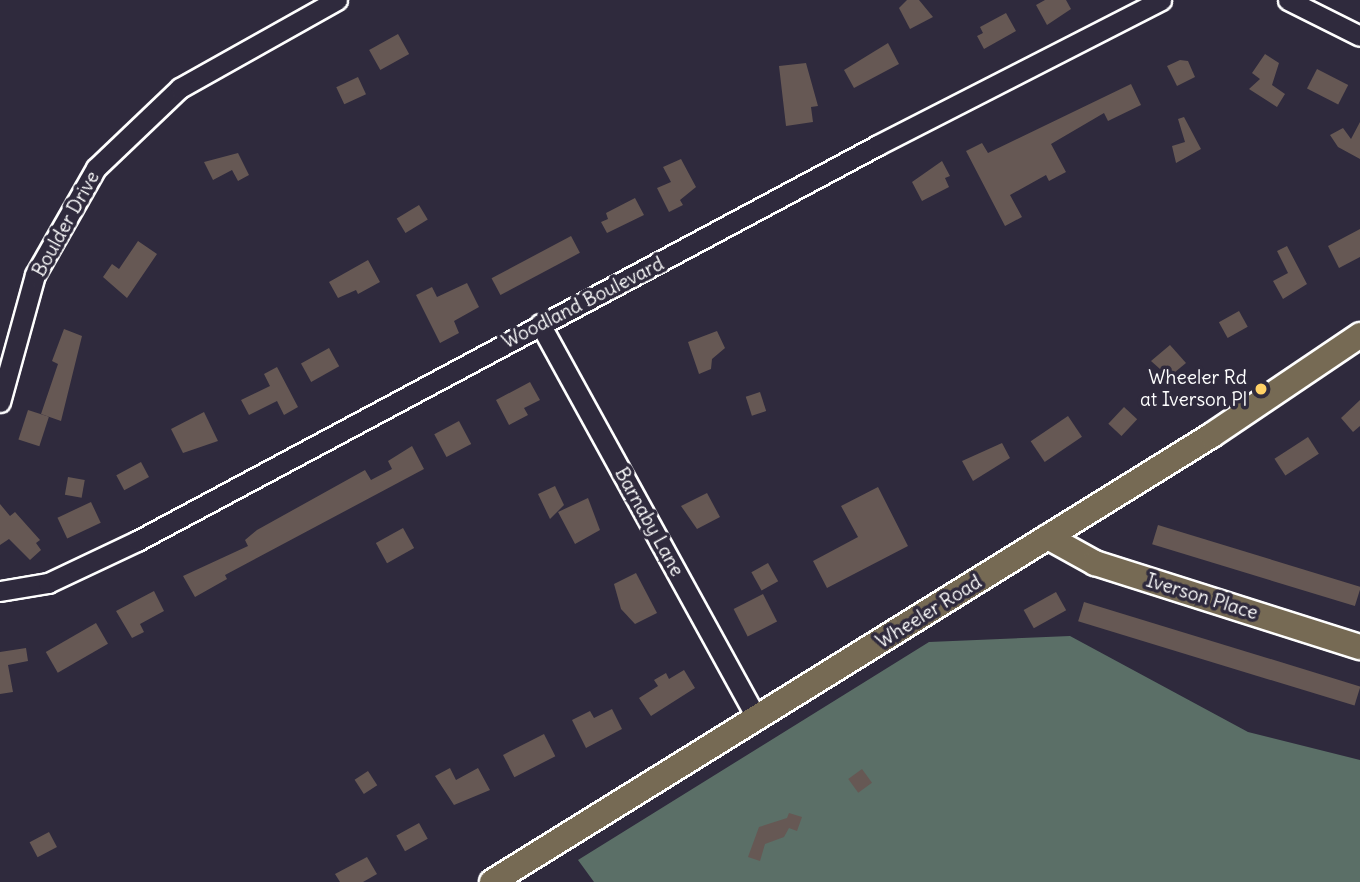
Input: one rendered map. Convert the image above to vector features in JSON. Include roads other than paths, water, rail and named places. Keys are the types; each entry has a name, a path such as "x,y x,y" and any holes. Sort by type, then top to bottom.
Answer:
{"main road":[{"name":"Wheeler Road","path":"492,882 1048,537 1360,335"},
{"name":"Iverson Place","path":"1048,537 1094,563 1360,647"}],"street":[{"name":"Boulder Drive","path":"0,402 35,275 96,168 180,88 337,0"},
{"name":"Woodland Boulevard","path":"0,591 48,583 78,571 540,324 1161,0"},
{"path":"1289,0 1360,36"},
{"name":"Barnaby Lane","path":"540,324 757,719"}],"place":[{"name":"Wheeler Rd at Iverson Pl","path":"1261,389"}]}
